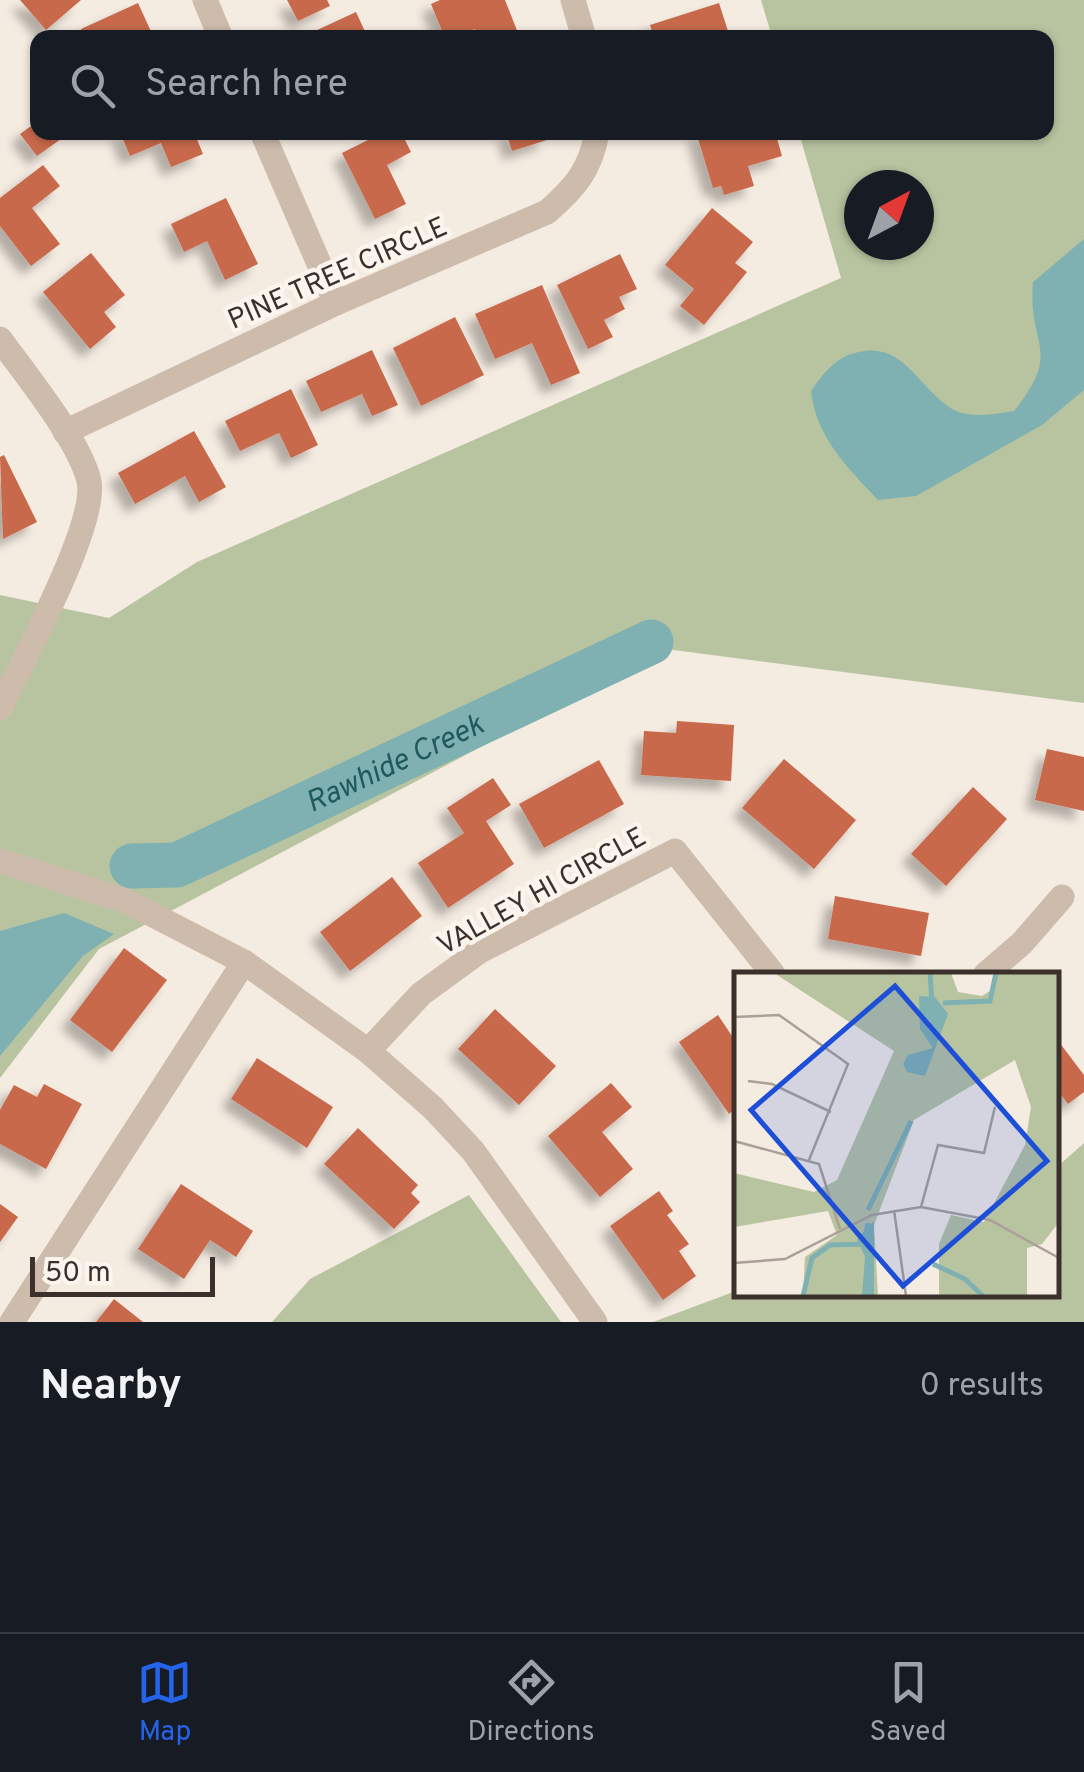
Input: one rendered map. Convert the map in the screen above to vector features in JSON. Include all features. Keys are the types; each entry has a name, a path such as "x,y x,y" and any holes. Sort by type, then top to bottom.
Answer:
{"street":[{"path":"205,0 218,30"},
{"path":"573,0 582,30"},
{"path":"265,140 336,303"},
{"name":"PINE TREE CIRCLE","path":"65,432 336,303 547,212 573,189 592,161 596,140"},
{"path":"0,339 65,432 89,483 82,532 0,708"},
{"name":"VALLEY HI CIRCLE","path":"368,1051 421,994 480,952 674,851 771,972"},
{"path":"0,861 126,901 244,962 368,1051 433,1108 473,1151 550,1252 596,1322"},
{"path":"988,972 1022,943 1062,896"},
{"path":"12,1322 244,962"}],"green space":[{"path":"761,0 1084,0 1084,703 666,649 99,949 0,1078 0,595 109,618 197,562 841,278 801,140 1054,140 1054,30 770,30"},
{"path":"1084,1143 1084,1322 653,1322 734,1292 734,1297 1059,1297 1059,1165"},
{"path":"469,1195 561,1322 272,1322 310,1279"}],"water":[{"path":"1084,239 1084,390 1042,425 916,496 878,500 835,450 819,423 811,391 822,376 847,356 879,351 902,362 952,409 975,415 1014,411 1029,390 1040,360 1033,282"},
{"path":"64,913 114,934 83,956 0,1056 0,931"}],"building":[{"path":"20,0 81,0 46,30"},
{"path":"287,0 327,0 330,6 298,21"},
{"path":"440,0 505,0 517,30 442,30 431,4"},
{"path":"138,3 150,30 81,30"},
{"path":"719,3 728,30 652,30 650,25"},
{"path":"356,12 364,30 317,30"},
{"path":"30,127 30,140 60,140 37,156 20,134"},
{"path":"123,140 197,140 203,154 171,167 161,143 130,156"},
{"path":"368,140 405,140 411,152 387,165 406,204 375,219 342,153"},
{"path":"509,140 547,140 512,151"},
{"path":"698,140 777,140 782,156 748,166 754,186 724,195 721,186 713,188"},
{"path":"43,165 60,186 32,208 60,244 31,266 0,226 0,198"},
{"path":"226,198 258,264 225,280 207,241 184,252 171,224"},
{"path":"712,208 753,242 735,263 747,272 704,325 680,306 694,289 665,265"},
{"path":"91,253 125,295 104,312 116,327 90,349 43,292"},
{"path":"620,254 637,289 619,297 625,309 604,320 613,337 588,349 557,285"},
{"path":"542,285 580,373 551,385 532,343 495,359 475,314"},
{"path":"455,317 484,375 421,406 393,348"},
{"path":"372,350 398,405 372,416 362,394 321,412 306,381"},
{"path":"291,389 318,445 291,458 279,433 240,451 225,421"},
{"path":"194,431 226,487 199,502 185,476 135,504 118,473"},
{"path":"4,455 37,522 3,539 0,457"},
{"path":"677,721 734,725 731,781 641,775 644,731 676,733"},
{"path":"1047,749 1084,757 1084,811 1035,800"},
{"path":"784,759 856,820 814,869 742,808"},
{"path":"599,760 624,804 544,848 519,804"},
{"path":"493,778 511,805 486,821 514,864 448,908 418,863 464,833 447,808"},
{"path":"973,787 1007,819 946,886 911,854"},
{"path":"392,877 422,916 350,971 320,932"},
{"path":"835,896 929,913 921,956 828,939"},
{"path":"124,948 167,980 112,1052 70,1020"},
{"path":"495,1009 556,1066 519,1105 458,1049"},
{"path":"718,1015 734,1039 734,1110 729,1114 679,1042"},
{"path":"1059,1042 1084,1075 1084,1092 1068,1104 1059,1092"},
{"path":"257,1058 333,1107 307,1148 231,1099"},
{"path":"611,1083 632,1107 602,1132 633,1169 600,1197 548,1136"},
{"path":"44,1084 82,1104 46,1169 0,1144 0,1110 14,1085 37,1097"},
{"path":"358,1128 418,1185 411,1193 420,1202 394,1229 324,1164"},
{"path":"181,1184 253,1231 236,1257 210,1240 184,1279 138,1249"},
{"path":"659,1191 673,1211 667,1215 689,1244 679,1251 696,1276 663,1300 610,1226"},
{"path":"0,1204 18,1217 0,1242"},
{"path":"114,1299 143,1322 96,1322"}],"waterway":[{"name":"Rawhide Creek","path":"132,866 177,865 651,642"}]}
